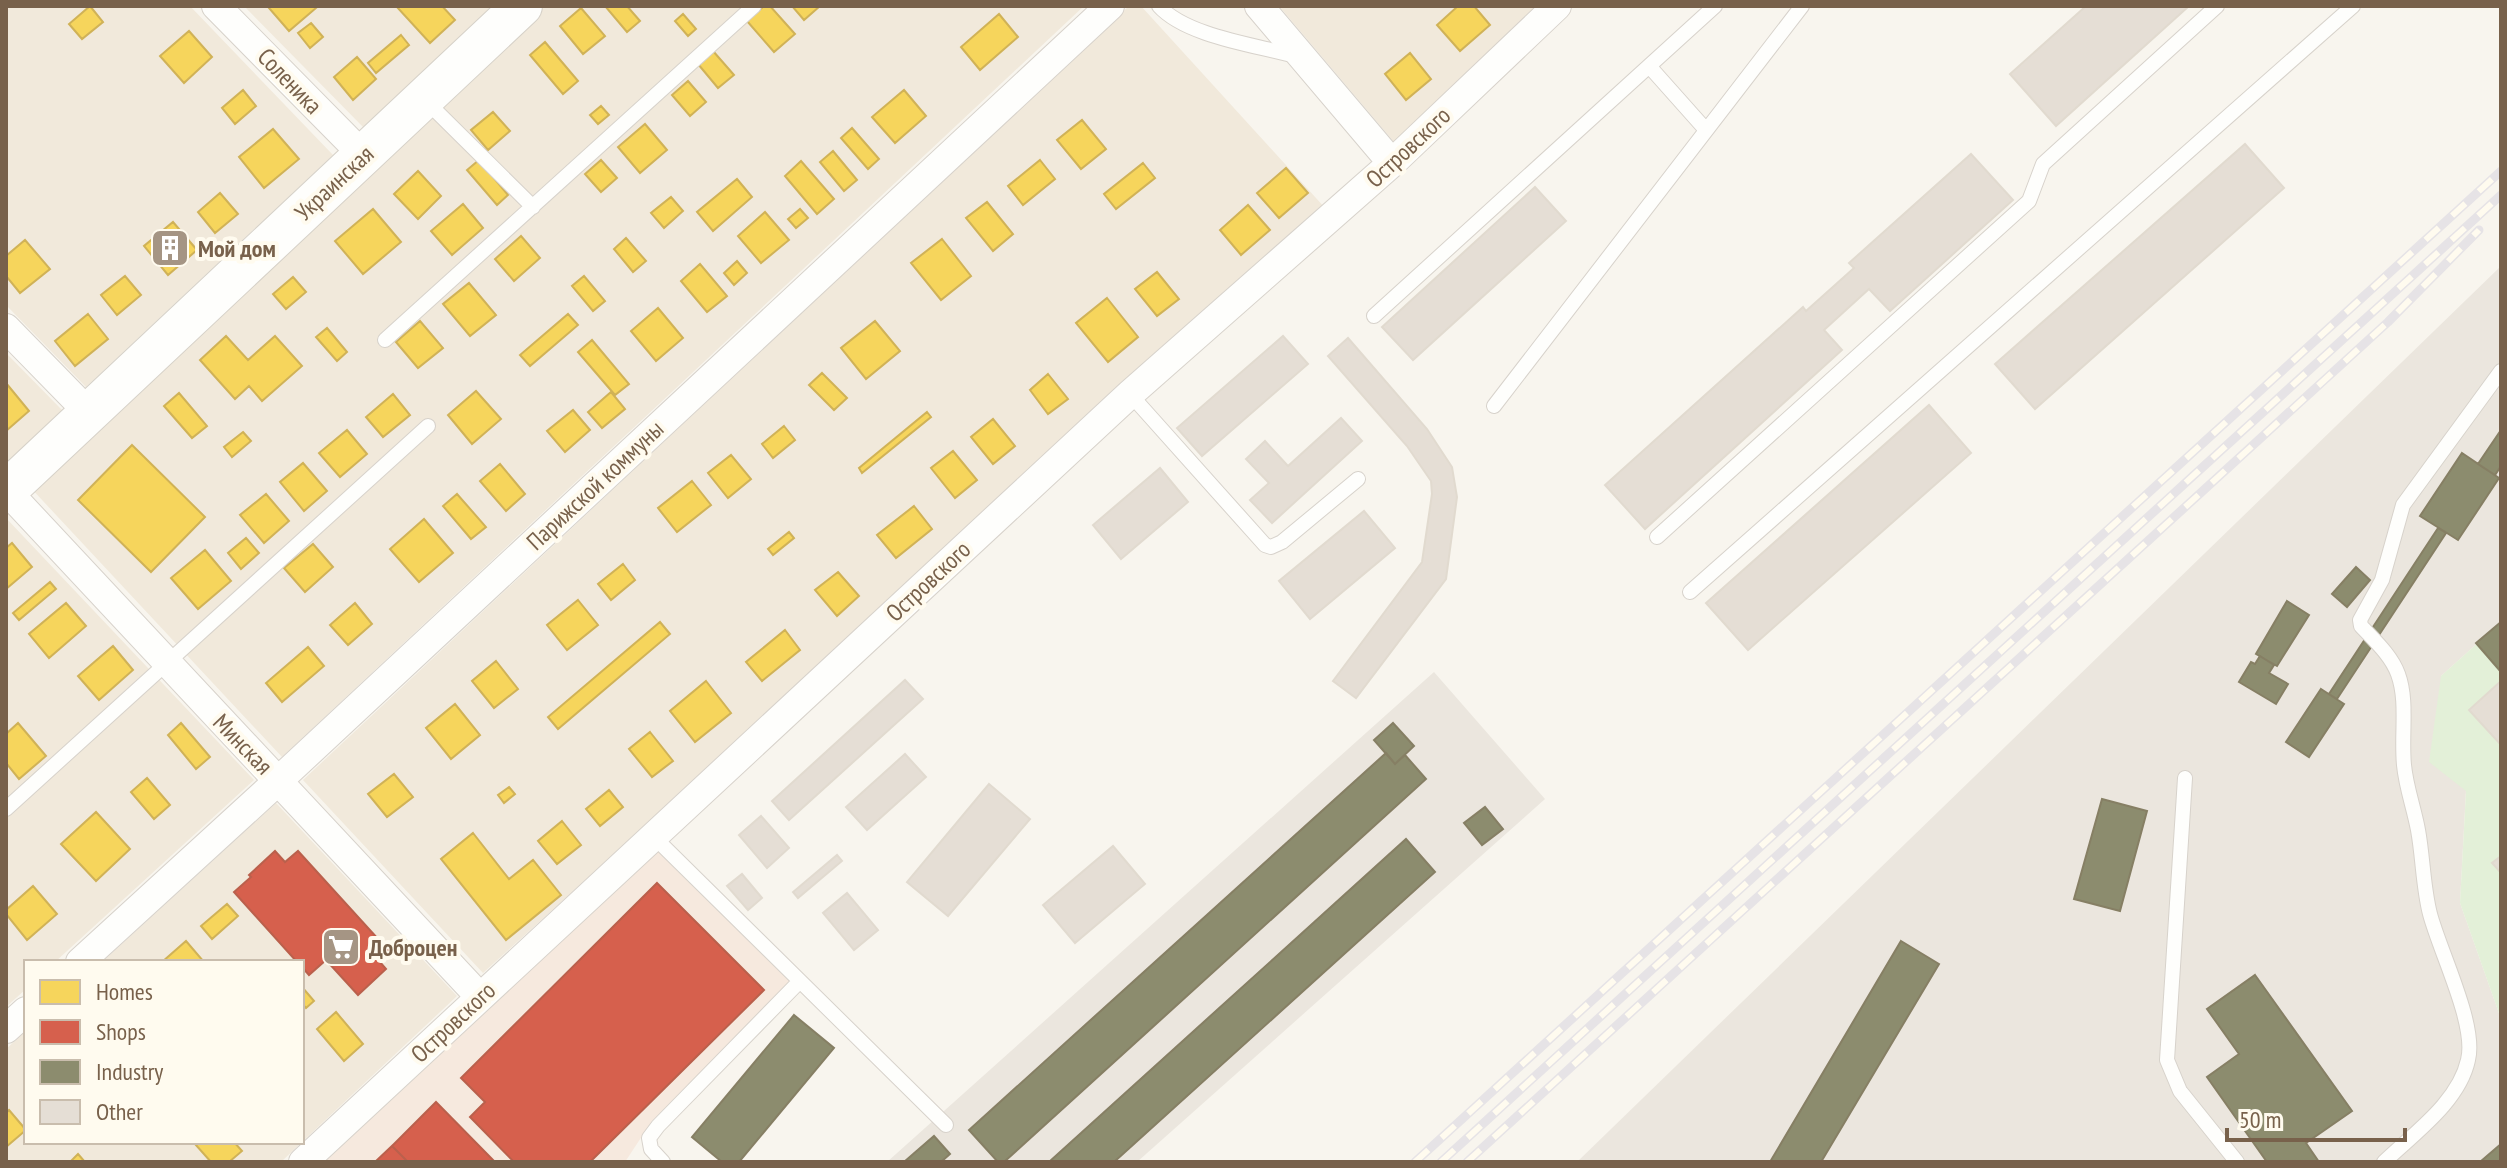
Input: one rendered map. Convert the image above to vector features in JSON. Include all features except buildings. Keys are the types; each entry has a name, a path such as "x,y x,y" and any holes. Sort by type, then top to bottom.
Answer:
{"street":[{"name":"Соленика","path":"216,6 363,155"},
{"name":"Украинская","path":"6,490 522,6"},
{"name":"Парижской коммуны","path":"82,960 1110,6"},
{"path":"1259,6 1392,163"},
{"name":"Островского","path":"303,1162 1130,394 1392,163 1557,6"},
{"path":"6,328 89,413"},
{"name":"Минская","path":"6,490 480,997"},
{"path":"6,1029 24,1013"}],"lane":[{"path":"385,340 754,6"},
{"path":"1159,6 1172,19 1190,28 1303,58"},
{"path":"1374,316 1715,6"},
{"path":"1494,406 1802,6"},
{"path":"1657,537 2029,201 2043,164 2217,6"},
{"path":"1690,592 2353,6"},
{"path":"1649,66 1706,130"},
{"path":"423,98 533,207"},
{"path":"2384,1162 2445,1103 2457,1086 2469,1057 2469,1043 2465,1018 2429,911 2418,827 2409,800 2404,767 2403,692 2391,659 2361,626 2360,620 2382,580 2403,505 2501,371"},
{"path":"1130,394 1265,545 1271,547 1282,542 1358,479"},
{"path":"6,809 428,426"},
{"path":"2185,778 2167,1060 2180,1091 2237,1162"},
{"path":"653,836 946,1125"},
{"path":"663,1162 651,1149 649,1138 658,1126 800,981"}],"shaded area":[{"path":"6,6 190,6 333,155 86,387 6,305"},
{"path":"244,6 494,6 363,127"},
{"path":"545,6 1084,6 282,757 29,486"},
{"path":"1129,6 1141,6 1326,209 483,973 303,780"},
{"path":"1279,6 1539,6 1394,142"},
{"path":"2501,266 2501,622 2441,676 2466,790 2460,903 2501,1019 2501,1162 1577,1162"},
{"path":"6,353 62,410 6,463"},
{"path":"6,518 254,780 57,960 24,960 24,991 6,1007"},
{"path":"1434,672 1545,799 1137,1162 887,1162"},
{"path":"276,803 457,996 304,1140 304,960 104,960"},
{"path":"658,851 791,982 652,1121 625,1162 322,1162"},
{"path":"24,1033 24,1144 300,1144 281,1162 6,1162 6,1049"}],"green space":[{"path":"2501,622 2501,1019 2460,903 2466,791 2429,762 2441,676"}],"railway":[{"path":"1415,1162 2501,171"},
{"path":"1441,1162 2501,195"},
{"path":"1467,1162 2388,322 2479,230"}],"place":[{"name":"Мой дом","path":"170,248"},
{"name":"Доброцен","path":"341,947"}]}
